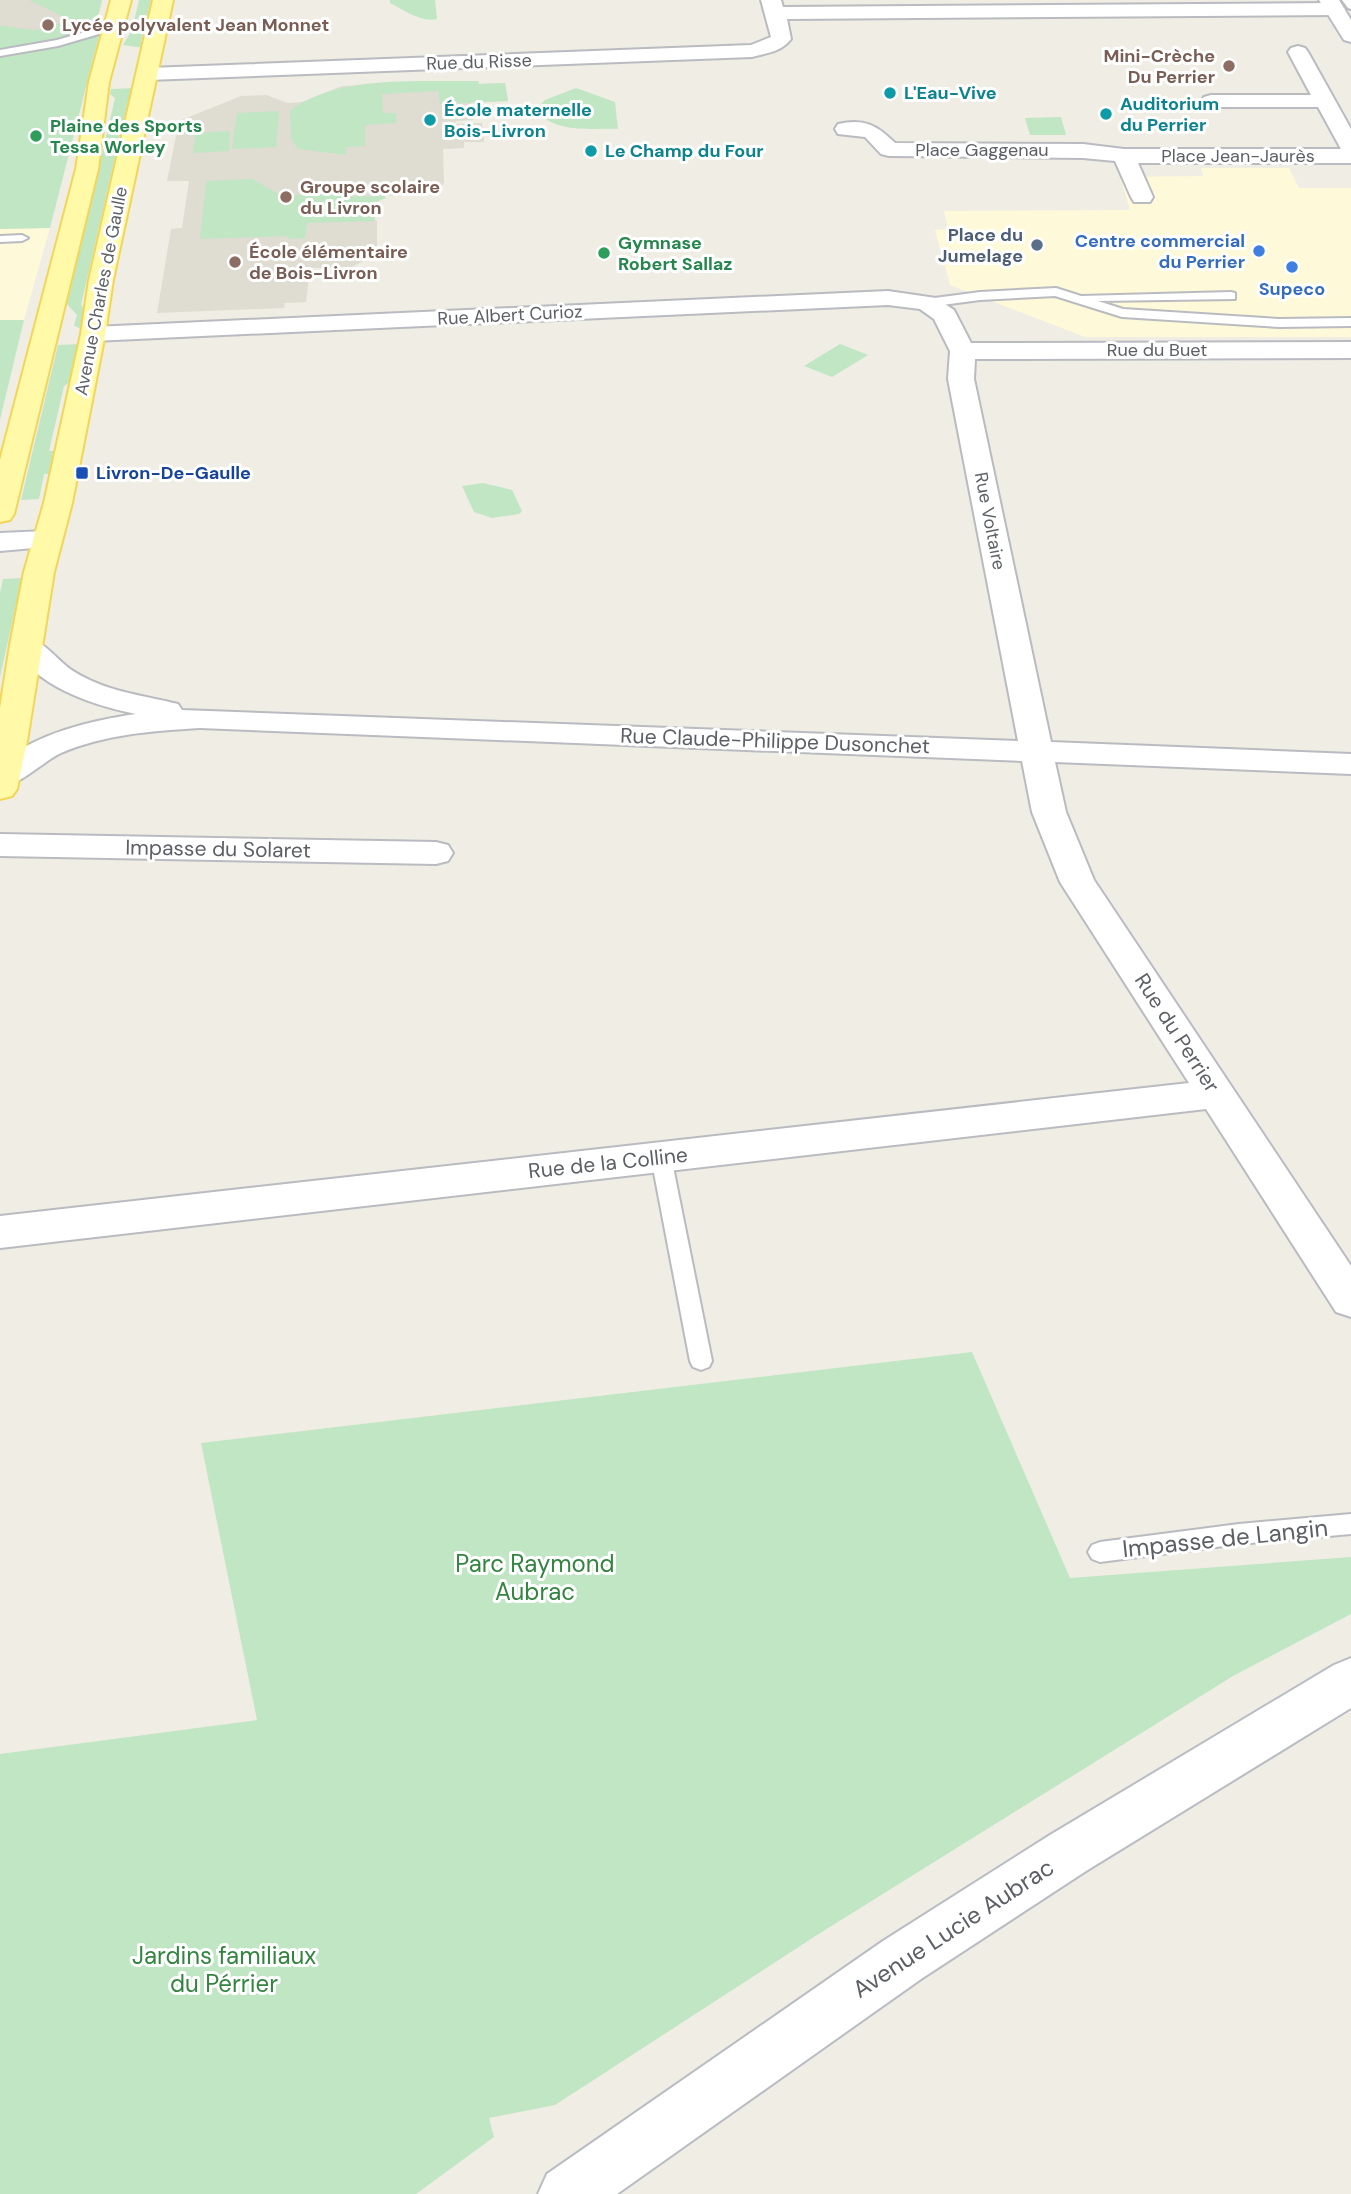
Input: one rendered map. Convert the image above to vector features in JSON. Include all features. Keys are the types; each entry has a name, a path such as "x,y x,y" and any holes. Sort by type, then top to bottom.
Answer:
{"main road":[{"name":"Avenue Charles de Gaulle","path":"2,780 6,740 46,540 58,503 93,334 127,77 113,27 121,0"},
{"name":"Avenue Charles de Gaulle","path":"0,514 87,169 163,0"},
{"path":"46,330 93,334"}],"street":[{"path":"774,6 1341,4 1351,36"},
{"name":"Rue du Risse","path":"127,77 752,51 774,45 781,39 774,6"},
{"name":"Place Jean-Jaurès","path":"1298,52 1351,148"},
{"path":"1211,101 1325,101"},
{"name":"Place Gaggenau","path":"846,129 871,131 889,149 1083,150 1124,156"},
{"path":"1124,156 1142,197"},
{"name":"Place Jean-Jaurès","path":"1124,156 1351,156"},
{"name":"Rue Albert Curioz","path":"93,334 888,298 927,303"},
{"name":"Rue Voltaire","path":"927,303 945,315 953,336 963,351 961,379 1037,752"},
{"name":"Rue du Buet","path":"963,351 1351,350"},
{"path":"0,541 46,540"},
{"name":"Rue Claude-Philippe Dusonchet","path":"25,646 59,677 79,689 115,701 200,718"},
{"name":"Rue Claude-Philippe Dusonchet","path":"6,740 86,734 145,723 200,718 1351,764"},
{"name":"Rue Claude-Philippe Dusonchet","path":"2,780 34,755 86,734"},
{"name":"Rue du Perrier","path":"1037,752 1049,812 1068,865 1351,1300"},
{"name":"Impasse du Solaret","path":"0,845 436,853"},
{"name":"Rue de la Colline","path":"0,1232 1217,1094"},
{"name":"Avenue Lucie Aubrac","path":"567,2194 902,1960 1068,1853 1351,1681"}],"lane":[{"path":"0,54 65,41 113,27"},
{"path":"0,239 22,238"},
{"path":"927,303 980,296 1056,292 1122,313 1279,323 1351,322"},
{"path":"1081,299 1231,296"},
{"path":"661,1157 701,1361"},
{"name":"Impasse de Langin","path":"1100,1552 1351,1524"}],"shaded area":[{"name":"Lycée polyvalent Jean Monnet","path":"0,0 102,0 95,29 0,45"},
{"name":"Groupe scolaire du Livron","path":"478,81 479,84 505,83 508,101 471,102 473,120 455,121 456,124 482,123 484,142 464,142 464,148 443,149 444,183 432,195 386,196 374,203 377,254 352,267 310,268 306,302 285,303 284,308 157,313 171,229 182,228 189,181 167,181 179,121 241,96 266,95 288,103 302,102 342,86"},
{"path":"1201,168 1289,168 1299,188 1351,188 1351,337 1085,337 950,285 935,230 948,229 944,211 1130,210 1120,177 1203,176"},
{"path":"50,228 24,320 0,420 0,229"}],"green space":[{"name":"Plaine des Sports Tessa Worley","path":"29,0 102,0 95,29 99,36 50,228 0,229 0,26 37,30 48,28 48,25 74,22"},
{"path":"139,0 151,0 141,41 145,48 123,45 132,30"},
{"path":"390,0 435,0 437,19 413,15 390,3"},
{"path":"478,81 479,84 505,83 508,101 440,104 438,91 382,94 383,113 396,113 396,123 365,125 365,146 346,147 347,155 298,149 291,139 290,110 310,98 332,90 381,82"},
{"path":"137,88 136,95 127,105 81,305 88,313 85,330 74,326 77,315 67,304 115,98 110,94 111,89"},
{"path":"576,88 615,102 618,129 562,126 543,117 537,109 545,100"},
{"path":"279,111 276,147 232,149 237,113"},
{"path":"1061,117 1066,135 1030,135 1025,118"},
{"path":"230,131 229,151 193,153 195,133"},
{"path":"252,179 282,196 344,193 345,197 386,198 374,203 375,221 307,223 305,238 289,239 288,236 200,239 206,181"},
{"path":"0,320 24,320 0,420"},
{"path":"81,344 75,378 64,386 49,451 60,451 55,474 44,474 39,499 21,500 58,345"},
{"path":"840,344 868,355 832,377 804,366"},
{"path":"483,483 512,490 522,511 519,514 492,518 474,512 462,486"},
{"path":"22,578 0,677 0,593 3,579"},
{"path":"972,1352 1070,1578 1351,1557 1351,1614 1233,1676 817,1935 555,2105 489,2118 494,2137 416,2194 0,2194 0,1754 257,1720 201,1443"}],"place":[{"name":"Lycée polyvalent Jean Monnet","path":"48,25"},
{"name":"Mini-Crèche Du Perrier","path":"1229,66"},
{"name":"L'Eau-Vive","path":"890,93"},
{"name":"Auditorium du Perrier","path":"1106,114"},
{"name":"École maternelle Bois-Livron","path":"430,120"},
{"name":"Plaine des Sports Tessa Worley","path":"36,136"},
{"name":"Le Champ du Four","path":"591,151"},
{"name":"Groupe scolaire du Livron","path":"286,197"},
{"name":"Place du Jumelage","path":"1037,245"},
{"name":"Centre commercial du Perrier","path":"1259,251"},
{"name":"Gymnase Robert Sallaz","path":"604,253"},
{"name":"École élémentaire de Bois-Livron","path":"235,262"},
{"name":"Supeco","path":"1292,267"},
{"name":"Livron-De-Gaulle","path":"82,473"}],"park label":[{"name":"Parc Raymond Aubrac","path":"535,1577"},
{"name":"Jardins familiaux du Pérrier","path":"224,1969"}]}
